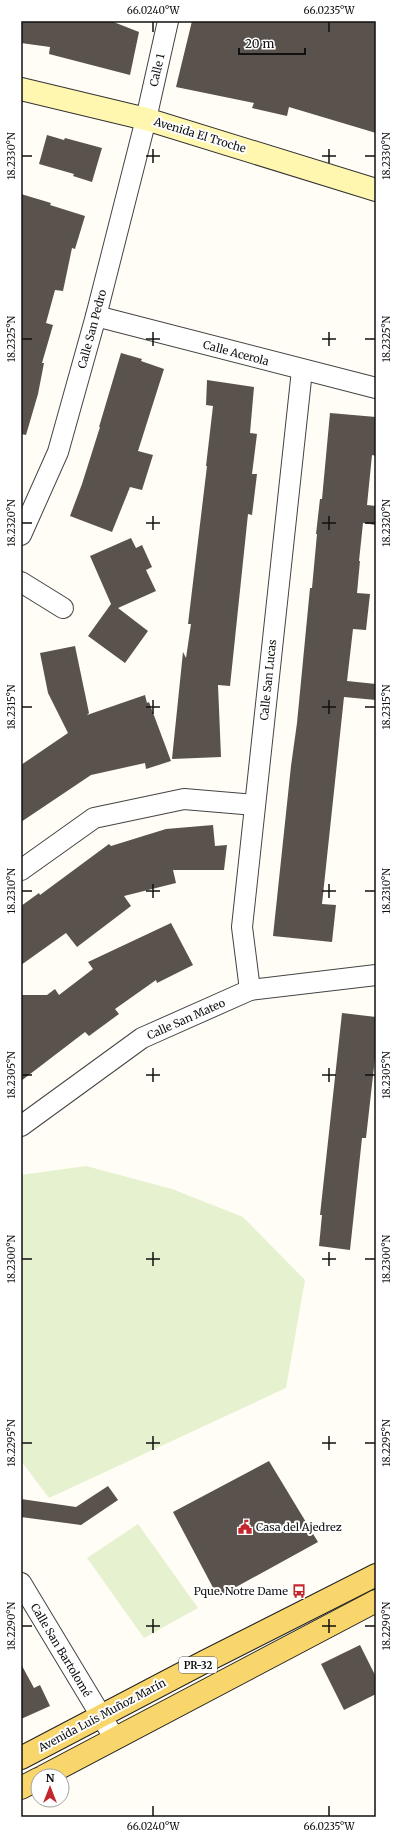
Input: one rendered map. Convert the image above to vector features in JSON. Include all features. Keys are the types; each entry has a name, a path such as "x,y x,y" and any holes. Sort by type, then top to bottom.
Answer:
{"main road":[{"name":"Avenida Luis Muñoz Marín","path":"21,1758 376,1575"},
{"name":"PR-32","path":"59,1768 376,1601"},
{"path":"21,1788 30,1783"}],"street":[{"name":"Calle 1","path":"146,119 168,21"},
{"name":"Avenida El Troche","path":"21,89 146,119 376,190"},
{"name":"Calle San Pedro","path":"21,535 58,452 96,316 146,119"},
{"name":"Calle Acerola","path":"96,316 376,388"},
{"name":"Calle San Lucas","path":"250,990 242,927 302,370"},
{"path":"21,582 63,608"},
{"path":"21,870 94,818 184,799 255,805"},
{"name":"Calle San Mateo","path":"21,1126 142,1038 250,990 376,975"},
{"name":"Calle San Bartolomé","path":"21,1582 115,1739"}],"green space":[{"path":"86,1166 172,1189 243,1217 305,1280 286,1388 49,1498 21,1461 21,1175"},
{"path":"138,1524 198,1608 144,1638 87,1558"}],"building":[{"path":"21,21 111,21 139,32 130,75 49,54 50,47 21,43"},
{"path":"192,21 376,21 376,133 289,107 287,116 252,108 254,103 176,87"},
{"path":"47,135 64,140 65,138 102,148 92,182 73,176 74,174 39,164"},
{"path":"21,194 51,203 50,205 85,216 75,249 72,248 63,291 55,290 46,323 53,325 42,363 44,363 38,394 26,435 21,434"},
{"path":"121,353 142,359 141,361 164,369 138,451 153,455 142,490 130,487 112,532 70,516 100,427"},
{"path":"207,380 254,387 250,433 257,434 252,474 257,474 252,515 248,514 230,686 218,685 221,757 172,759 183,652 186,658 191,624 188,624 213,406 206,405"},
{"path":"330,413 376,417 376,456 372,455 367,505 376,506 376,525 363,523 357,593 370,594 366,630 353,629 347,681 376,684 376,700 344,697 322,904 336,905 332,942 273,936 297,723 310,588 312,588 316,534 320,499 322,499"},
{"path":"131,538 136,548 142,545 152,567 146,570 156,591 118,608 148,631 125,663 88,636 111,604 90,556"},
{"path":"75,646 89,713 87,715 145,695 171,761 146,769 145,763 91,775 21,822 21,765 68,733 48,693 40,653"},
{"path":"213,825 215,846 227,845 224,870 173,870 176,883 124,896 131,906 77,947 66,933 21,965 21,906 39,893 40,895 109,844 111,846 166,829"},
{"path":"171,923 193,965 157,983 156,980 115,1009 119,1014 89,1036 85,1032 21,1081 21,995 47,995 55,989 59,995 93,969 88,962"},
{"path":"342,1013 376,1017 376,1049 366,1138 362,1138 350,1250 319,1246 322,1215 320,1215"},
{"name":"Casa del Ajedrez","path":"269,1461 318,1542 218,1597 173,1512"},
{"path":"108,1486 118,1500 81,1525 21,1517 21,1499 76,1507"},
{"path":"360,1645 376,1677 376,1694 344,1710 321,1664"},
{"path":"21,1664 34,1688 40,1685 50,1706 21,1719"}],"place":[{"name":"Casa del Ajedrez","path":"245,1527"},
{"name":"Pque. Notre Dame","path":"299,1591"}]}
